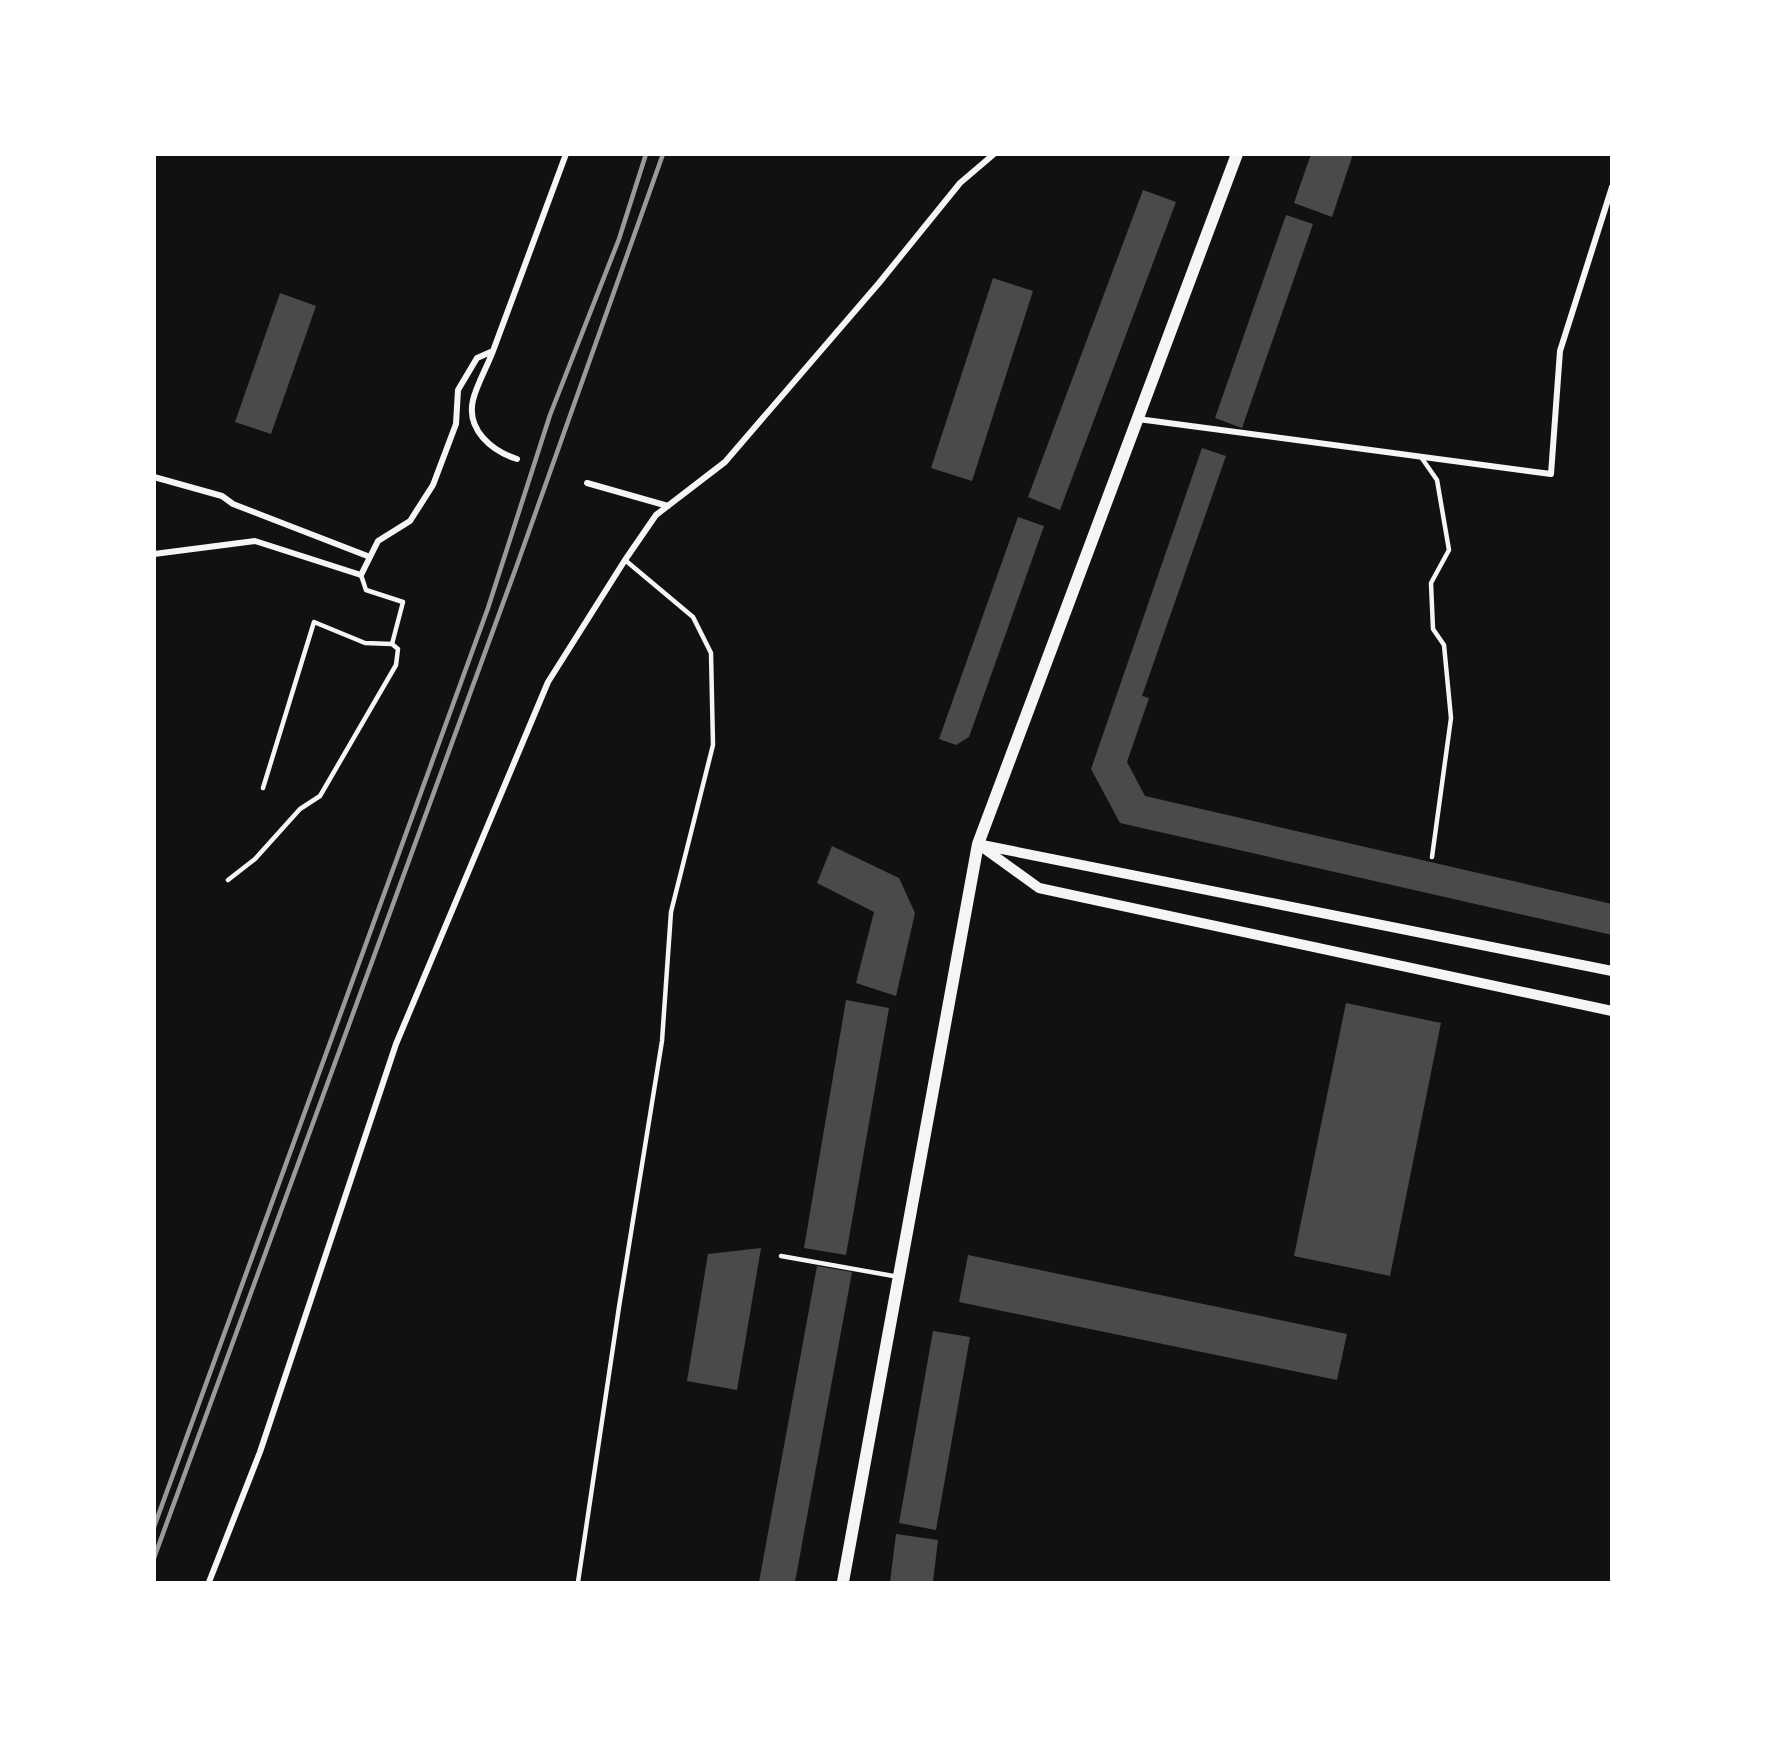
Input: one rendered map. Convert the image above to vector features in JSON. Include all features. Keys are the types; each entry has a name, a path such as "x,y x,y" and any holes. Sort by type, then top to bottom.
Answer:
{"main road":[{"path":"843,1582 978,844 1237,154"}],"street":[{"path":"517,459 502,454 488,445 478,433 473,417 472,402 566,154"},
{"path":"209,1582 260,1452 396,1044 548,682 656,514 724,462 879,283 960,183 994,154"},
{"path":"1138,419 1551,474 1560,351 1611,187"},
{"path":"154,554 255,541 361,575 378,541 410,521 433,485 456,424 458,390 477,358 493,351"},
{"path":"154,477 222,496 233,504 370,557"},
{"path":"587,483 668,506"},
{"path":"978,844 1611,970"},
{"path":"978,844 1039,888 1611,1011"}],"lane":[{"path":"1421,457 1437,480 1449,550 1431,583 1433,629 1444,645 1450,718 1432,857"},
{"path":"578,1582 662,1041 671,912 713,745 711,653 693,617 625,560"},
{"path":"361,575 366,590 403,602 392,644"},
{"path":"228,880 255,860 300,810 320,796 396,665 398,649 392,644 366,643 314,622 263,788"},
{"path":"781,1256 899,1277"}],"building":[{"path":"1311,154 1353,154 1332,217 1294,203"},
{"path":"1143,190 1176,202 1060,510 1028,497"},
{"path":"1286,215 1313,224 1242,428 1215,418"},
{"path":"993,278 1033,291 972,481 931,468"},
{"path":"280,293 316,306 271,434 235,422"},
{"path":"1202,448 1226,456 1142,696 1149,698 1127,762 1145,796 1612,904 1612,935 1120,823 1091,769"},
{"path":"1018,517 1044,526 969,737 956,745 939,739"},
{"path":"832,846 899,878 915,913 896,996 856,983 874,912 817,883"},
{"path":"846,1000 889,1008 846,1255 804,1248"},
{"path":"1346,1003 1441,1023 1390,1276 1294,1256"},
{"path":"761,1248 737,1390 687,1381 708,1254"},
{"path":"968,1255 1347,1334 1337,1380 959,1302"},
{"path":"817,1266 852,1272 795,1582 759,1582"},
{"path":"933,1331 970,1337 936,1530 899,1523"},
{"path":"896,1534 938,1540 933,1582 890,1582"}],"railway":[{"path":"154,1527 488,608 550,415 619,239 646,154"},
{"path":"154,1558 517,565 663,154"}]}
